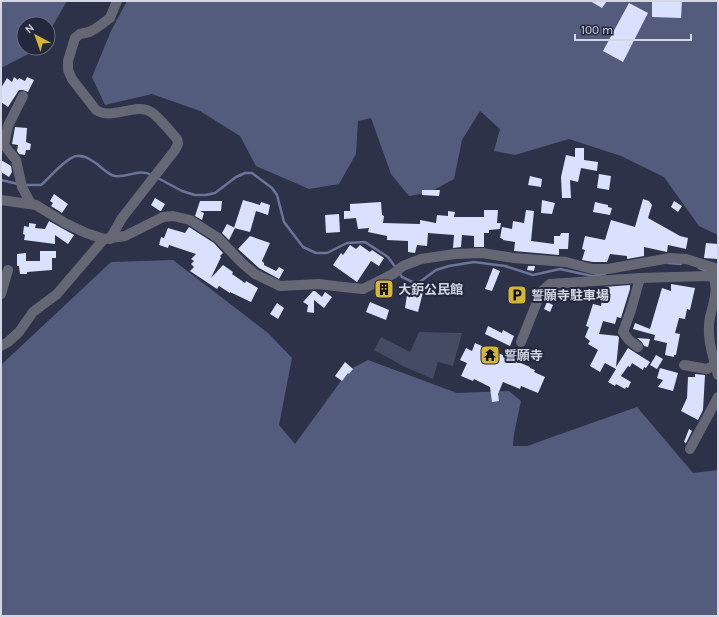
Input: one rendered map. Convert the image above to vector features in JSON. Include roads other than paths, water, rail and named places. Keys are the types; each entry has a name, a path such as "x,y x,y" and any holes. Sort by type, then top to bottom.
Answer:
{"street":[{"path":"1,334 4,344 19,332 33,312 57,294 107,239 178,144 178,139 152,112 144,109 107,114 96,110 72,79 68,70 68,61 75,38 80,34 96,29 110,18 117,1"},
{"path":"23,96 8,126 4,145 16,160 21,184 31,204"},
{"path":"1,200 31,204 42,208 65,223 86,234 107,239 125,236 163,217 173,216 190,220 218,238 255,274 280,286 319,284 363,289 393,274 403,266 421,259 455,254 482,253 514,258 566,262 592,269 632,265 670,258 686,259 716,273"},
{"path":"632,265 638,278 631,310 623,332 629,340 638,347"},
{"path":"1,294 8,270"},
{"path":"521,342 541,292 550,284 638,278 703,276 716,273"},
{"path":"684,365 717,370 709,336 710,319 716,285 716,273"},
{"path":"690,449 718,396"}],"waterway":[{"path":"25,185 41,185 64,163 77,156 88,158 108,173 115,176 124,176 142,172 152,175"},
{"path":"156,177 182,191 195,195 206,195 215,193 236,177 245,173 252,173 272,188 277,195 284,222 303,247 316,253 327,253 347,243 365,242 388,257 396,268"},
{"path":"1,180 18,184"},
{"path":"399,273 402,277 417,284 436,270 449,266 474,262 505,266 533,275 560,269 592,276 605,274"},
{"path":"668,263 681,264"},
{"path":"699,268 709,272"}],"place":[{"name":"大鈩公民館","path":"384,289"},
{"name":"誓願寺駐車場","path":"517,295"},
{"name":"誓願寺","path":"490,355"}]}
